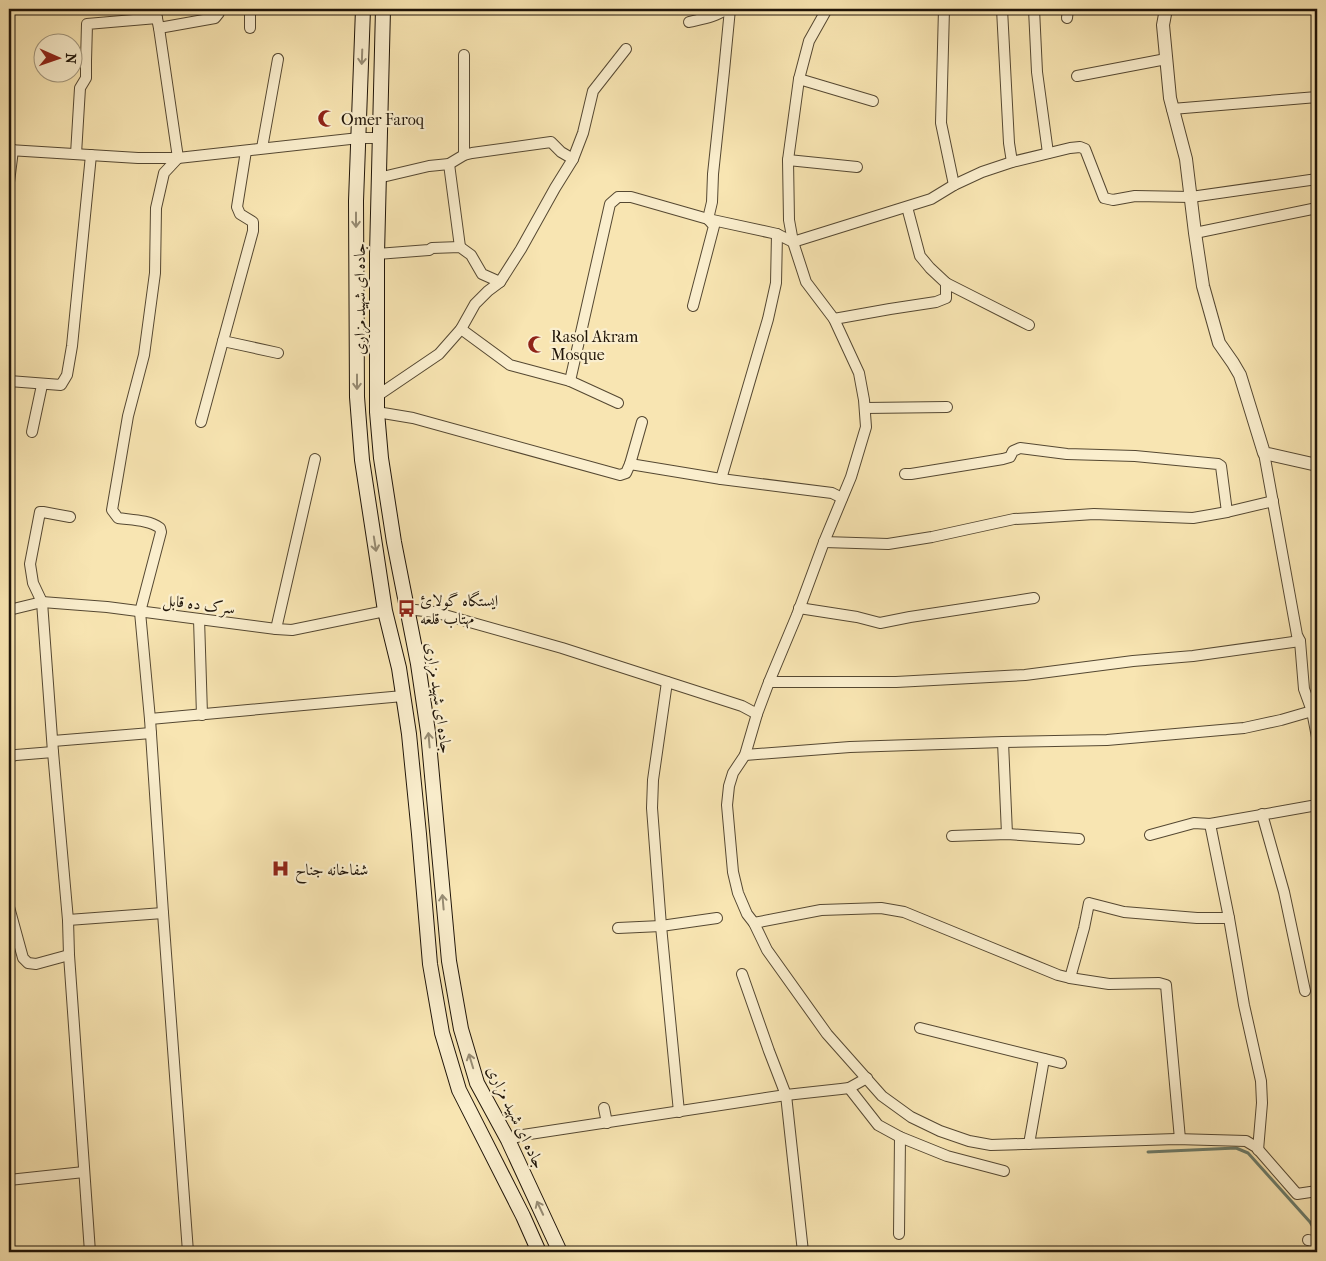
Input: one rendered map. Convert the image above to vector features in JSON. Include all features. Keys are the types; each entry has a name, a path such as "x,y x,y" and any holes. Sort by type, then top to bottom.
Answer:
{"main road":[{"name":"جاده ای شهید مزاری","path":"363,9 356,201 357,397 362,460 385,611 399,668 409,734 430,964 442,1033 460,1090 539,1252"},
{"name":"جاده ای شهید مزاری","path":"383,9 378,178 377,412 381,458 394,542 418,664 428,732 449,961 461,1029 477,1083 508,1140 560,1252"},
{"path":"419,834 436,832"}],"street":[{"path":"76,154 80,88 86,78 88,24 157,18 215,18 218,9"},
{"path":"250,9 250,28"},
{"path":"689,22 728,9 712,202 708,219"},
{"path":"827,9 809,41 799,79 788,160 790,220 793,242 806,282 834,319 859,373 865,408 866,428 851,476 837,495 824,542 769,682 750,710 745,755 733,773 729,786 727,805 733,872 738,893 747,914 754,923 767,950 827,1034 865,1080 882,1096 911,1117 940,1131 969,1141 991,1145 1180,1139 1246,1141 1256,1147 1298,1194 1317,1191"},
{"path":"944,9 941,123 954,185"},
{"path":"1002,9 1009,143 1012,162"},
{"path":"1034,9 1037,72 1048,153"},
{"path":"1166,9 1162,25 1172,109 1186,159 1204,286 1219,343 1240,375 1264,454 1297,635 1300,641 1304,689 1312,711 1317,737"},
{"path":"157,18 178,158 164,174 156,208 154,273 144,354 128,416 112,510 118,518 149,523 160,528 140,612 150,719 162,913 188,1252"},
{"path":"376,396 439,354 461,329 475,304 500,282 573,159 583,132 593,91 626,49"},
{"path":"464,55 464,155"},
{"path":"262,148 278,59"},
{"path":"1077,76 1166,59"},
{"path":"799,79 873,101"},
{"path":"1172,109 1317,97"},
{"path":"9,182 11,150 138,158 178,158 359,138 379,138"},
{"path":"378,178 428,166 449,164 464,155 494,149 551,142 561,152 573,159"},
{"path":"570,381 610,204 618,197 631,197 708,219 779,235 793,242 930,199 982,172 1012,162 1070,148 1080,147 1085,150 1104,198 1113,200 1135,196 1191,197 1317,179"},
{"path":"201,422 253,231 253,222 240,214 238,207 246,151"},
{"path":"9,381 61,385 68,375 91,155"},
{"path":"788,160 857,166"},
{"path":"449,164 460,247"},
{"path":"907,207 920,256 930,268 946,283 1029,325"},
{"path":"1195,233 1317,208"},
{"path":"693,306 714,226 708,219"},
{"path":"721,479 768,319 776,283 779,235"},
{"path":"377,254 460,247 470,255 482,274 500,282"},
{"path":"834,319 890,308 936,302 946,298 946,283"},
{"path":"461,329 510,365 570,381 618,402"},
{"path":"223,341 278,353"},
{"path":"32,432 42,385"},
{"path":"865,408 947,407"},
{"path":"377,412 413,418 620,475 626,473 630,464 642,422"},
{"path":"905,474 1003,459 1010,457 1013,451 1020,448 1067,454 1135,456 1218,464 1221,466 1227,512"},
{"path":"1264,454 1317,465"},
{"path":"276,629 315,459"},
{"path":"630,464 837,495"},
{"path":"824,542 888,544 932,537 1014,519 1094,514 1193,518 1273,501"},
{"path":"70,517 40,512 30,564 33,583 42,602 68,920 90,1252"},
{"path":"799,608 857,617 880,623 1034,598"},
{"name":"سرک ده قابل","path":"9,610 42,602 107,607 292,630 385,611"},
{"path":"406,609 434,612 562,648 750,710"},
{"path":"199,619 202,715"},
{"path":"769,682 896,682 1025,675 1133,661 1193,656 1300,641"},
{"path":"666,682 653,780 652,808 679,1112"},
{"path":"150,719 403,696"},
{"path":"745,755 850,747 1107,740 1244,728 1312,711"},
{"path":"53,740 151,733"},
{"path":"1003,742 1007,834"},
{"path":"9,757 53,752"},
{"path":"1150,835 1194,823 1210,824 1317,805"},
{"path":"1262,814 1284,892 1305,991"},
{"path":"1210,824 1244,1006 1261,1081 1262,1103 1258,1150"},
{"path":"952,836 1007,834 1079,839"},
{"path":"1070,978 1089,903 1124,912 1198,918 1229,918"},
{"path":"9,907 23,958 28,964 36,964 69,955"},
{"path":"754,923 821,910 889,909 904,912 1058,975 1109,984 1159,983 1166,986 1180,1139"},
{"path":"68,920 162,913"},
{"path":"618,928 661,926 718,918"},
{"path":"742,974 786,1095 803,1252"},
{"path":"920,1028 1061,1062"},
{"path":"1028,1144 1044,1059"},
{"path":"508,1140 524,1135 786,1095 849,1088 865,1080"},
{"path":"849,1088 878,1125 900,1138 947,1156 1004,1171"},
{"path":"604,1108 607,1123"},
{"path":"899,1234 900,1138"},
{"path":"9,1180 84,1172"}],"waterway":[{"path":"1148,1152 1236,1148 1248,1153 1310,1222 1317,1234"}],"place":[{"name":"Omer Faroq","path":"327,119"},
{"name":"Rasol Akram Mosque","path":"537,345"},
{"name":"ایستگاه گولائ مهتاب قلعه","path":"406,609"},
{"name":"شفاخانه جناح","path":"281,869"}]}
